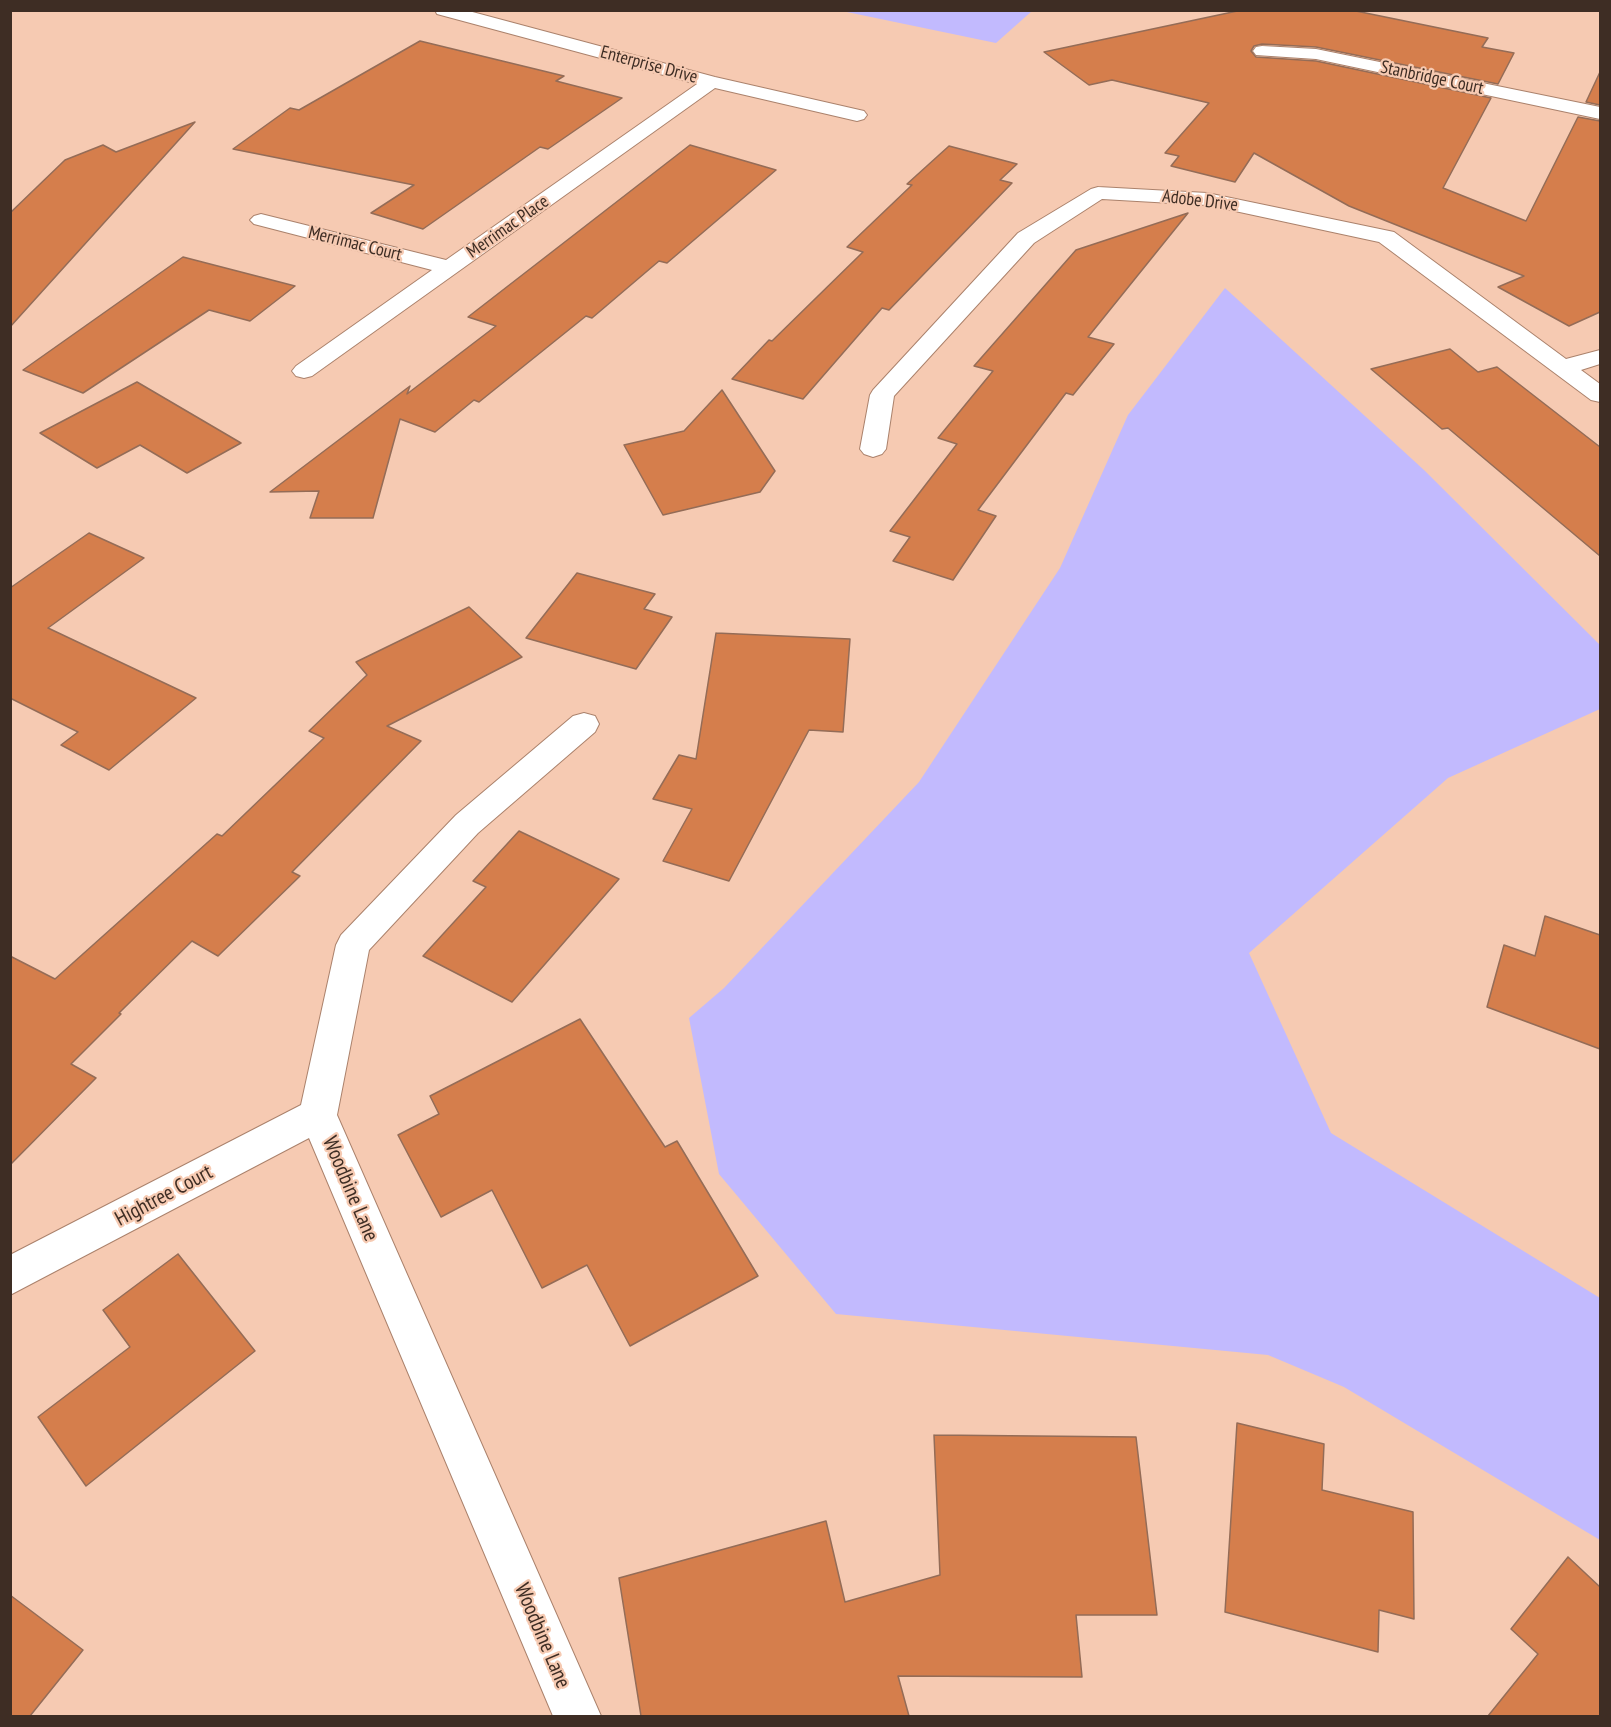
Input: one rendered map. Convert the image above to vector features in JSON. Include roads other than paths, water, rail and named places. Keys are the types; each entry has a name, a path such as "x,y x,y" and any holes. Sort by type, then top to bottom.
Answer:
{"street":[{"name":"Enterprise Drive","path":"443,10 712,81 857,115"},
{"path":"504,27 522,16"},
{"name":"Stanbridge Court","path":"1262,51 1316,54 1600,113"},
{"name":"Merrimac Place","path":"304,371 712,81"},
{"name":"Adobe Drive","path":"873,450 882,394 1026,238 1098,193 1207,199 1386,237 1600,394"},
{"name":"Merrimac Court","path":"261,219 450,268"},
{"path":"1564,367 1600,357"},
{"name":"Woodbine Lane","path":"577,1716 318,1115 353,945 467,824 584,724"},
{"name":"Hightree Court","path":"10,1276 318,1115"}]}
